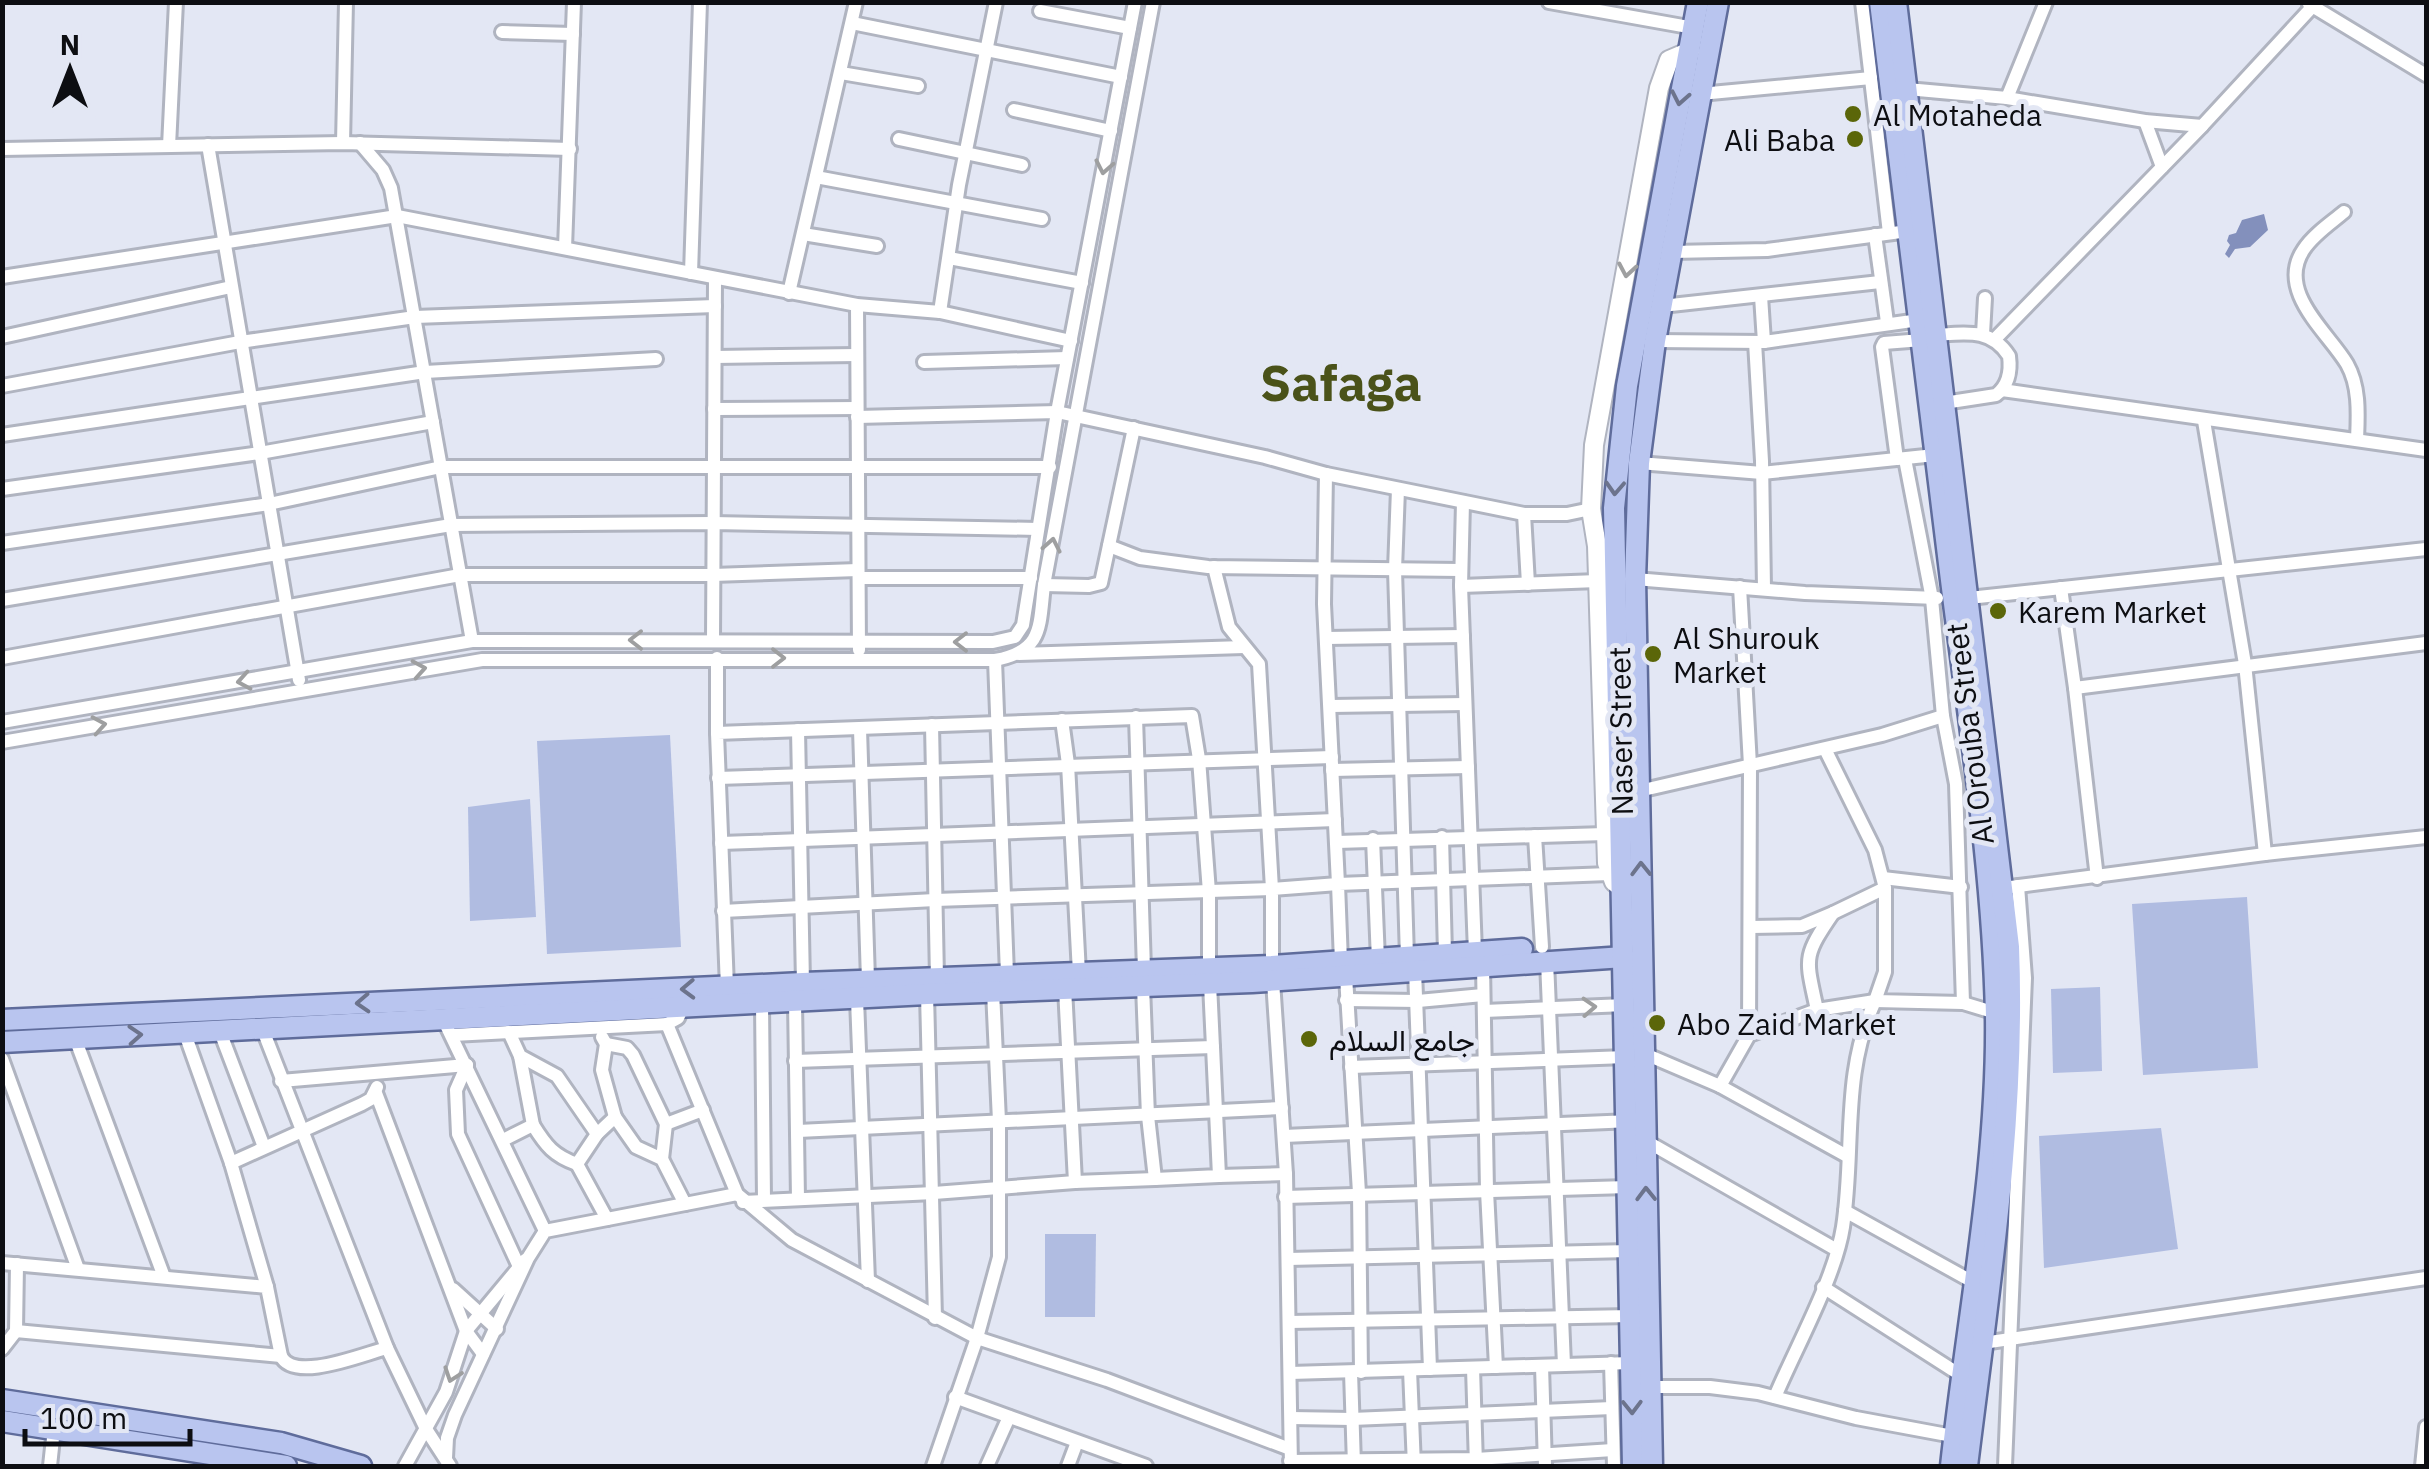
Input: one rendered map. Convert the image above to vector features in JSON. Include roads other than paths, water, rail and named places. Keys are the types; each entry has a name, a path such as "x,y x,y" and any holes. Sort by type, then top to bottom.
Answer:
{"main road":[{"name":"Naser Street","path":"1632,1019 1640,791 1614,508 1647,217 1690,51 1698,2"},
{"name":"Naser Street","path":"1633,1466 1621,1363 1632,1316 1639,1128 1632,1019 1616,882 1636,579 1639,463 1655,340 1718,2"},
{"name":"Al Orouba Street","path":"1880,2 1891,233 1944,403 1951,598 1991,846 1996,1013 1980,1273 1962,1376 1962,1437 1967,1466"},
{"name":"Al Orouba Street","path":"1896,2 1951,598 1991,846 2011,887 2012,1023 2005,1238 1980,1273 1983,1343 1962,1437 1950,1466"},
{"path":"1598,428 1620,431"},
{"path":"1949,742 1971,740"},
{"path":"2,1042 219,1029 258,1018 727,987 799,992 1210,976 1624,950"},
{"path":"1343,969 1378,960 1411,964 1445,954 1479,959"},
{"path":"2,1020 258,1018 448,1027 762,1004 799,992"},
{"name":"Naser Street","path":"1639,1128 1628,1186 1651,1387 1652,1466"},
{"path":"2,1400 281,1442 360,1466"},
{"path":"2,1421 286,1466"}],"street":[{"path":"169,146 176,2"},
{"path":"343,142 346,2"},
{"path":"565,248 574,2"},
{"path":"690,273 700,2"},
{"path":"789,293 856,2"},
{"path":"940,312 965,154 996,2"},
{"path":"2,722 472,641 859,642 1015,637 1023,625 1067,358 1135,2"},
{"path":"1020,654 1038,633 1152,2"},
{"path":"1549,2 1608,8 1694,28"},
{"path":"1862,2 1891,233 1880,282 1887,322"},
{"path":"2007,98 2046,2"},
{"path":"1989,336 2202,126 2310,4 2426,75"},
{"path":"1040,12 1130,28"},
{"path":"852,24 1121,77"},
{"path":"502,32 573,34"},
{"path":"841,73 918,86"},
{"path":"1700,94 1871,78"},
{"path":"1907,89 2007,98 2144,121 2202,126"},
{"path":"1014,110 1110,130"},
{"path":"2144,121 2162,166"},
{"path":"899,140 1022,164"},
{"path":"2,149 343,142 570,149"},
{"path":"360,143 384,170 397,216 472,641"},
{"path":"208,145 301,690"},
{"path":"816,177 1042,219"},
{"path":"2344,212 2306,246 2300,256 2298,276 2302,302 2352,376 2357,399 2357,440"},
{"path":"2,277 397,216 715,280 857,305 940,312 1071,341"},
{"path":"723,911 1376,882 1538,878 1616,882 1605,834 1598,581 1591,484 1598,428 1647,217"},
{"path":"1672,252 1767,250 1891,233"},
{"path":"803,234 877,246"},
{"path":"948,258 1082,284"},
{"path":"712,640 715,280"},
{"path":"1662,306 1880,282"},
{"path":"2,337 231,288"},
{"path":"1761,296 1764,588"},
{"path":"1985,298 1989,336"},
{"path":"857,305 859,658"},
{"path":"2,386 240,342 415,317 715,306"},
{"path":"1655,340 1760,342 1887,322 1925,332 1989,336 2010,356 2009,375 2002,390"},
{"path":"1925,332 1884,343 1882,347 1901,459 1951,598 1943,716 1956,784 1963,1003"},
{"path":"714,357 857,355"},
{"path":"924,362 1067,358"},
{"path":"2,435 424,372 656,359"},
{"path":"1944,403 1984,399 2002,390 2426,450"},
{"path":"714,410 1058,412 1326,474 1524,514 1567,514 1592,508"},
{"path":"2204,421 2245,664 2266,854"},
{"path":"2,489 260,453 433,422"},
{"path":"1044,586 1098,584 1103,578 1134,428"},
{"path":"1639,463 1762,474 1935,455"},
{"path":"2,543 268,504 441,467 1050,467"},
{"path":"1326,474 1326,638 1359,1193 1361,1321 1352,1419 1354,1463"},
{"path":"1398,489 1395,570 1399,769 1404,882 1418,1000 1430,1369"},
{"path":"1463,502 1465,704 1473,880 1484,995 1489,1254 1496,1367"},
{"path":"1524,514 1528,584"},
{"path":"2,600 452,525 713,523 1038,529"},
{"path":"1109,546 1165,562 1214,567 1461,570"},
{"path":"1636,579 1951,598 2426,549"},
{"path":"1214,567 1229,627 1259,664 1286,1174 1290,1459"},
{"path":"2,658 460,575 858,574 1030,578"},
{"path":"1461,586 1598,581"},
{"path":"1720,1086 1749,1035 1750,765 1740,588"},
{"path":"2061,588 2098,878"},
{"path":"1326,638 1463,636"},
{"path":"577,640 577,658"},
{"path":"2075,688 2426,643"},
{"path":"2,742 454,663 577,658 995,660 1020,654 1244,647"},
{"path":"717,658 727,987"},
{"path":"933,1466 977,1338 999,1257 996,1056 1004,900 995,660"},
{"path":"1331,706 1465,704"},
{"path":"717,733 1191,716 1199,759 1209,892 1219,1176"},
{"path":"1640,791 1943,716"},
{"path":"1136,718 1145,1049 1155,1178"},
{"path":"1062,720 1076,896 1069,1050 1075,1182"},
{"path":"932,725 935,900 930,1124 935,1318"},
{"path":"798,730 803,908 794,1061 798,1199"},
{"path":"860,730 867,904 858,1060 868,1280"},
{"path":"1775,1397 1836,1250 1844,1211 1856,1054 1885,972 1884,883 1875,850 1825,748"},
{"path":"718,778 1265,758 1399,769 1468,767"},
{"path":"721,843 1335,820"},
{"path":"1336,842 1605,834"},
{"path":"1535,836 1550,1009 1549,1060 1564,1365"},
{"path":"1442,837 1445,954"},
{"path":"2011,887 2426,837"},
{"path":"1373,840 1378,960"},
{"path":"1751,927 1802,926 1884,883 1961,887"},
{"path":"1816,1010 1806,958 1833,913"},
{"path":"1346,1000 1484,995"},
{"path":"1749,1035 1816,1010 1875,1001 1963,1003 1996,1013"},
{"path":"762,1004 764,1200"},
{"path":"448,1027 510,1032 667,1024 678,1018 683,1007"},
{"path":"1484,1011 1550,1009 1632,1019"},
{"path":"258,1018 388,1348 426,1429 448,1462"},
{"path":"667,1024 740,1198 792,1240 977,1338 1107,1380 1290,1459 1476,1463 1544,1460 1613,1450"},
{"path":"448,1027 546,1231"},
{"path":"597,1028 606,1044 602,1070 615,1116 636,1147 662,1159"},
{"path":"219,1029 264,1147"},
{"path":"184,1031 231,1163 281,1356 288,1366 308,1369 388,1348"},
{"path":"510,1032 520,1056 533,1125 548,1149 577,1164 607,1219"},
{"path":"75,1038 164,1277"},
{"path":"606,1044 628,1048 633,1055 666,1124 662,1159 685,1204"},
{"path":"794,1061 1213,1047"},
{"path":"1351,1067 1635,1055 1720,1086 1846,1156"},
{"path":"520,1056 557,1076 597,1134"},
{"path":"2,1059 78,1270"},
{"path":"282,1082 468,1065"},
{"path":"448,1462 450,1427 523,1266 456,1126 456,1090 468,1065"},
{"path":"231,1163 362,1104 376,1093 382,1073"},
{"path":"376,1093 466,1331 483,1354"},
{"path":"798,1131 1282,1108"},
{"path":"666,1124 703,1110"},
{"path":"577,1164 615,1116"},
{"path":"1284,1136 1554,1124 1639,1128 1836,1250"},
{"path":"504,1140 533,1125"},
{"path":"405,1466 446,1392 466,1331 523,1266 546,1231 685,1204 740,1198 798,1199 1286,1174"},
{"path":"1285,1197 1628,1186"},
{"path":"1844,1211 1980,1273"},
{"path":"2004,1466 2010,1339 2005,1238"},
{"path":"1288,1260 1560,1252 1635,1239"},
{"path":"2,1349 16,1331 10,1263 266,1287"},
{"path":"1983,1343 2426,1278"},
{"path":"1823,1286 1962,1376"},
{"path":"452,1288 496,1329"},
{"path":"1289,1322 1632,1316"},
{"path":"16,1331 281,1356"},
{"path":"1290,1373 1621,1363 1612,1408 1614,1466"},
{"path":"1542,1366 1544,1460"},
{"path":"1473,1368 1476,1463"},
{"path":"1410,1370 1414,1463"},
{"path":"1651,1387 1727,1388 1856,1418 1962,1437"},
{"path":"955,1397 1146,1466"},
{"path":"1292,1418 1612,1408"},
{"path":"987,1466 1009,1417"},
{"path":"2422,1466 2426,1428"},
{"path":"50,1466 54,1429"},
{"path":"1068,1466 1077,1442"}],"place":[{"name":"Al Motaheda","path":"1853,114"},
{"name":"Ali Baba","path":"1855,139"},
{"name":"Karem Market","path":"1998,611"},
{"name":"Al Shurouk Market","path":"1653,654"},
{"name":"Abo Zaid Market","path":"1657,1023"},
{"name":"جامع السلام","path":"1309,1039"}],"district":[{"name":"Safaga","path":"1341,382"}]}
